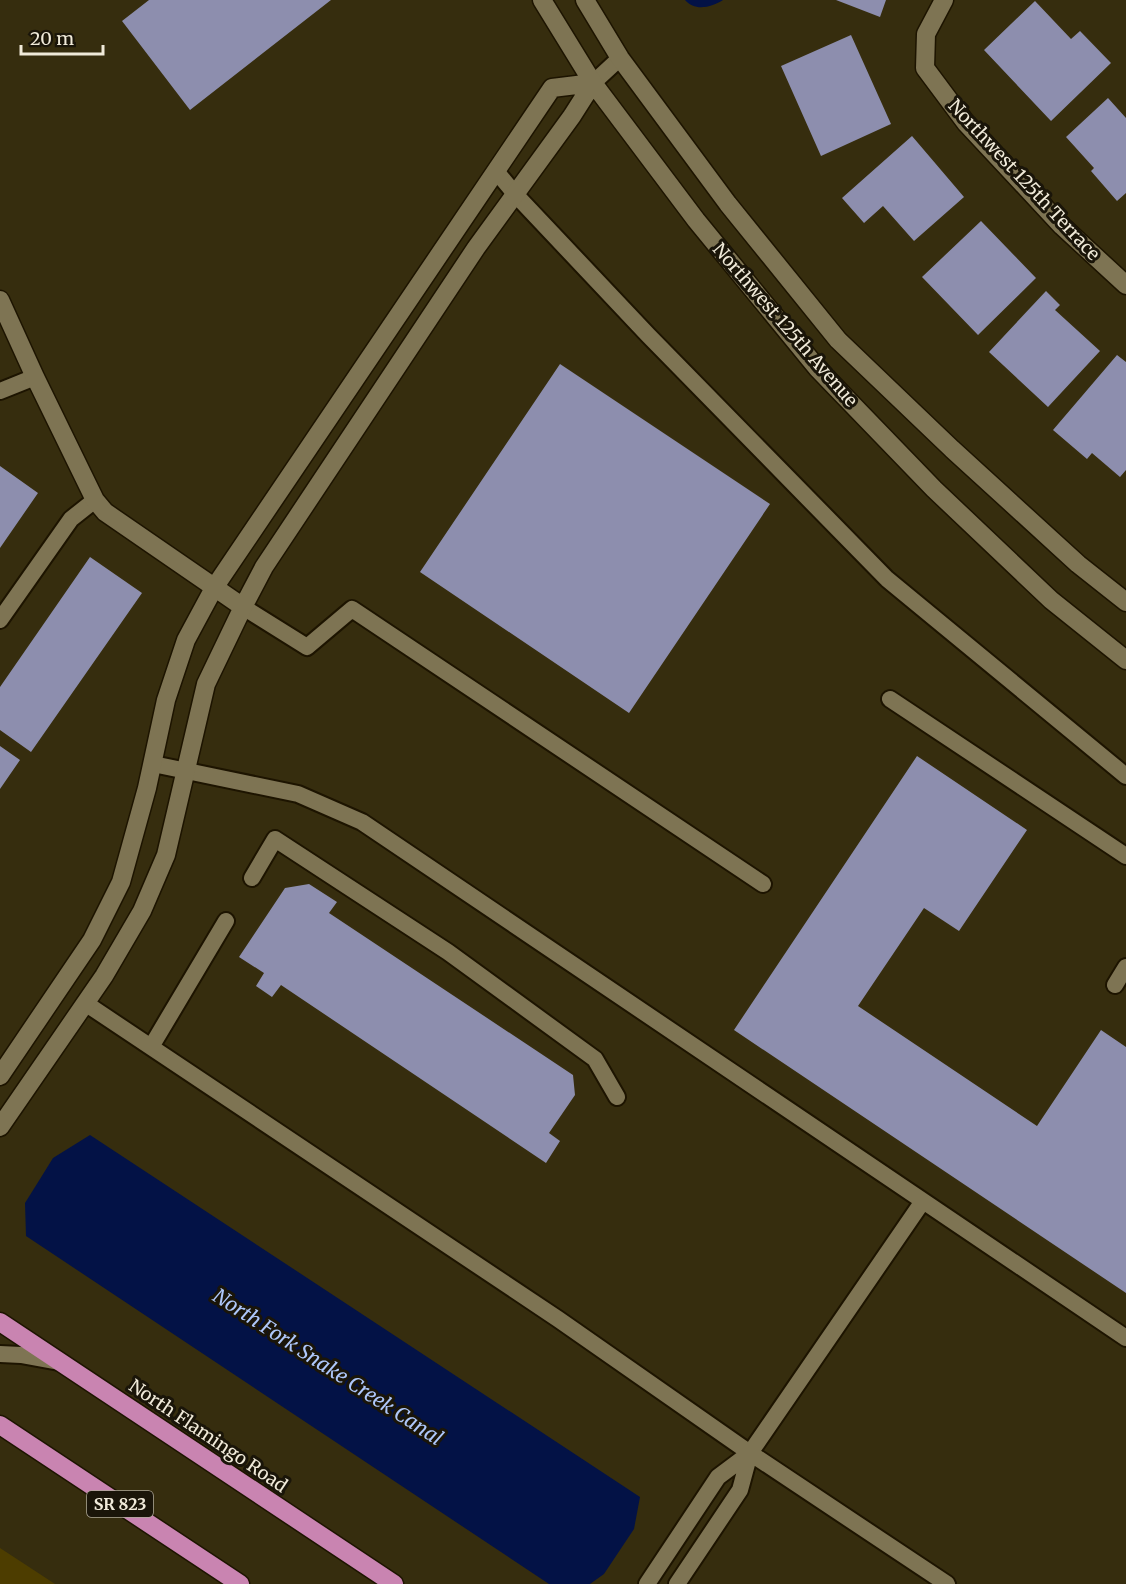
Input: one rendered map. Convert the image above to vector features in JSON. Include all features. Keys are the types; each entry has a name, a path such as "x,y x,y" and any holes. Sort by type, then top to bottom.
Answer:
{"highway":[{"name":"North Flamingo Road","path":"0,1322 394,1584"},
{"name":"SR 823","path":"0,1425 240,1584"}],"street":[{"name":"Northwest 125th Avenue","path":"542,0 593,83 696,220 818,369 934,489 1051,600 1126,660"},
{"name":"Northwest 125th Avenue","path":"585,0 620,58 728,204 838,340 952,449 1078,564 1126,602"},
{"name":"Northwest 125th Terrace","path":"944,0 926,34 925,68 966,123 1062,226 1126,285"},
{"path":"0,1076 92,940 121,882 153,764 166,700 186,640 214,588 552,88 593,83"},
{"path":"0,1128 104,976 142,911 166,855 206,684 264,567 476,248 572,116 593,83"},
{"path":"0,300 95,500 105,512 243,607"},
{"path":"27,1038 50,1054"}],"lane":[{"path":"593,83 620,58"},
{"path":"496,171 648,335 887,579 1126,776"},
{"path":"0,391 35,377"},
{"path":"0,620 71,519 95,500"},
{"path":"243,607 307,647 352,609 763,884"},
{"path":"890,699 1126,856"},
{"path":"153,764 298,794 362,822 1126,1338"},
{"path":"252,878 275,839 448,952 595,1059 617,1097"},
{"path":"151,1047 226,921"},
{"path":"1114,985 1126,967"},
{"path":"85,1003 558,1319 750,1453 947,1584"},
{"path":"646,1584 718,1477 750,1453 923,1201"},
{"path":"0,1354 60,1362"},
{"path":"677,1584 740,1490 750,1453"}],"shaded area":[{"path":"0,1548 55,1584 0,1584"}],"water":[{"path":"685,0 723,0 714,5 699,7"},
{"name":"North Fork Snake Creek Canal","path":"90,1135 640,1497 634,1529 604,1574 590,1584 549,1584 26,1236 25,1203 53,1158"}],"building":[{"path":"149,0 331,0 190,110 122,21"},
{"path":"836,0 886,0 880,17"},
{"path":"1035,1 1071,39 1080,31 1111,63 1051,121 984,50"},
{"path":"851,35 891,124 821,156 781,66"},
{"path":"1108,98 1126,118 1126,193 1117,201 1091,171 1094,168 1066,137"},
{"path":"912,136 964,197 914,241 883,206 864,223 842,198"},
{"path":"981,221 1036,278 978,335 922,277"},
{"path":"1046,291 1060,305 1055,310 1100,351 1048,407 989,352"},
{"path":"1117,355 1126,362 1126,470 1120,477 1092,453 1087,459 1053,430"},
{"path":"560,364 770,504 629,713 420,572"},
{"path":"0,466 38,493 0,548"},
{"path":"90,557 142,593 31,752 0,730 0,687"},
{"path":"0,746 20,760 0,789"},
{"path":"917,756 1027,830 959,931 924,908 858,1006 1037,1126 1101,1030 1126,1047 1126,1293 734,1030"},
{"path":"309,884 337,902 329,913 573,1075 575,1095 549,1133 560,1141 546,1163 281,985 272,997 256,986 264,973 239,957 285,888"}]}
